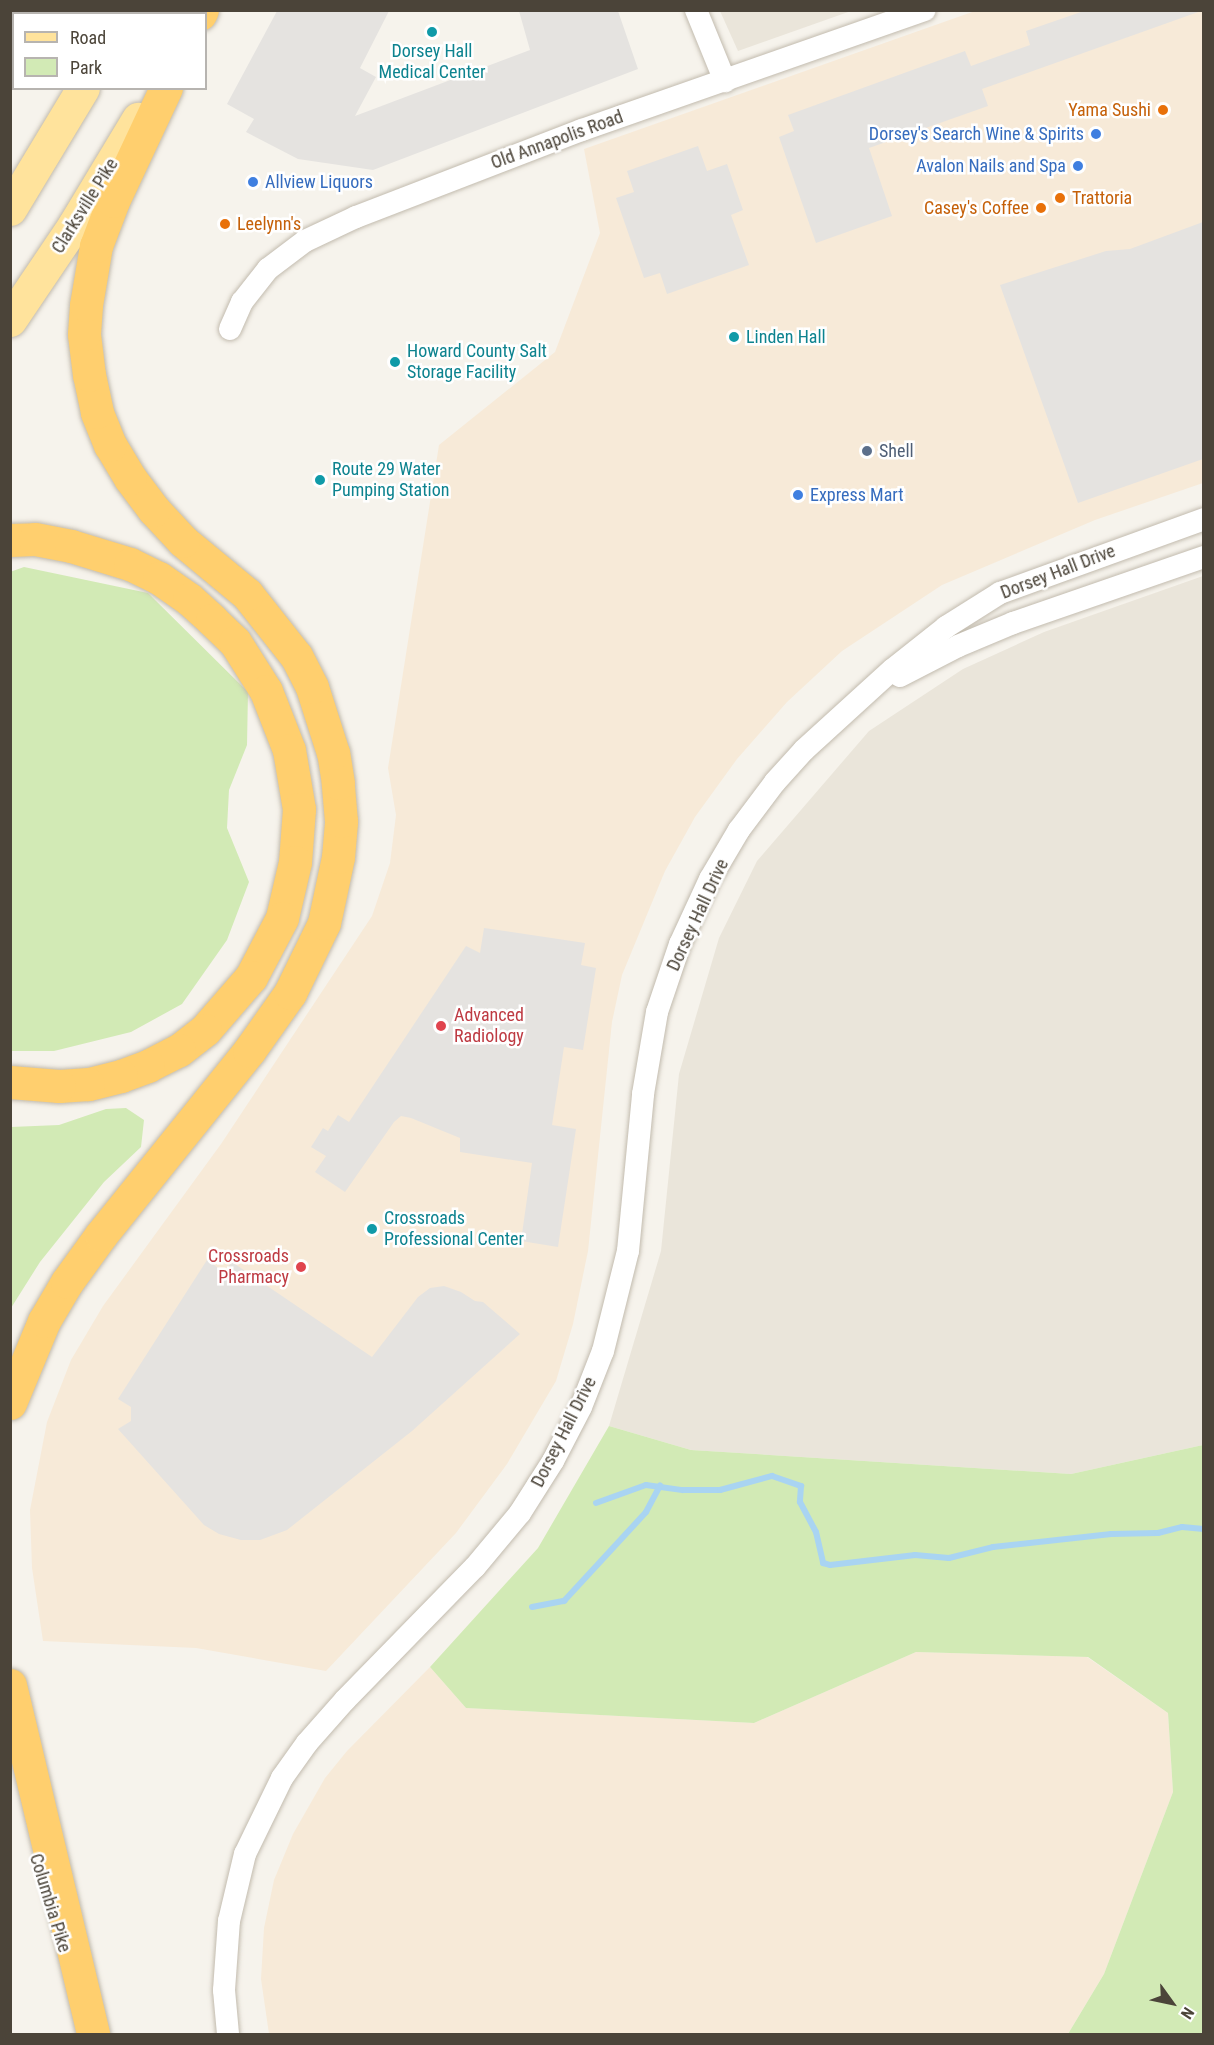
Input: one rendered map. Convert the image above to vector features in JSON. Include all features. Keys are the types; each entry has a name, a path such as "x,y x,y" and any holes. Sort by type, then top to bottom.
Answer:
{"highway":[{"path":"10,1403 34,1343 67,1282 101,1235 249,1051 290,993 324,923 338,857 341,821 338,783 330,743 312,687 296,656 247,594 183,541 154,510 130,478 110,445 97,412 89,375 84,334 96,246 113,201 164,90"},
{"path":"10,540 35,539 70,546 130,564 159,578 189,599 212,620 235,642 266,691 289,750 299,809 295,862 282,918 251,977 205,1030 179,1050 148,1066 121,1076 88,1084 59,1086 10,1082"},
{"path":"10,1685 92,2034"},
{"name":"Columbia Pike","path":"10,1772 92,2034"}],"main road":[{"path":"10,209 82,90"},
{"name":"Clarksville Pike","path":"10,320 74,225 154,90"}],"street":[{"path":"696,10 725,81"},
{"name":"Old Annapolis Road","path":"230,329 242,302 276,262 305,241 356,217 471,171 925,10"},
{"name":"Dorsey Hall Drive","path":"228,2034 224,1990 229,1920 245,1854 282,1778 307,1743 345,1700 475,1567 520,1513 553,1461 581,1407 603,1351 628,1251 643,1094 657,1012 680,944 710,879 740,830 775,782 841,714 946,627 1000,593 1203,519"},
{"name":"Dorsey Hall Drive","path":"841,714 900,676 958,646 1023,619 1203,556"}],"shaded area":[{"path":"277,11 389,11 360,68 376,77 355,116 530,50 519,11 618,11 638,69 373,170 298,159 246,132 254,119 227,104"},
{"path":"720,11 851,11 738,51"},
{"path":"975,11 1203,11 1203,483 1095,520 942,585 842,651 787,702 737,759 695,817 665,871 622,975 612,1022 588,1251 573,1324 556,1381 507,1464 456,1533 326,1671 196,1648 43,1641 32,1568 30,1510 47,1422 71,1360 103,1306 221,1144 372,916 390,863 396,815 388,768 439,445 555,352 600,233 584,149"},
{"path":"1084,11 1201,11 982,89 988,106 869,148 892,216 816,243 779,137 794,131 788,115 965,51 971,66 1030,45 1026,31"},
{"path":"698,146 707,171 727,164 743,210 731,215 749,265 667,294 660,273 644,278 616,198 634,192 627,171"},
{"path":"1203,222 1203,459 1078,503 1000,285 1106,251 1130,249"},
{"path":"1203,576 1203,1445 1071,1474 691,1450 609,1426 661,1251 679,1074 719,938 757,861 869,731 963,669 1044,632"},
{"path":"484,928 585,943 581,965 596,968 583,1050 564,1047 552,1125 576,1129 558,1247 521,1241 532,1163 460,1152 460,1138 411,1118 401,1116 394,1122 345,1192 315,1172 326,1156 311,1147 323,1128 328,1131 338,1115 349,1122 466,946 480,953"},
{"path":"207,1260 224,1272 232,1262 372,1357 418,1297 430,1288 444,1286 461,1292 475,1301 483,1302 520,1334 412,1431 287,1530 260,1540 241,1540 219,1534 204,1525 118,1429 131,1421 131,1407 118,1399"},
{"path":"916,1652 1087,1657 1168,1713 1173,1792 1104,1974 1068,2034 269,2034 261,1979 264,1928 274,1880 293,1834 325,1778 347,1751 430,1667 466,1708 754,1723"}],"green space":[{"path":"24,567 148,593 248,692 247,745 229,790 227,828 249,882 227,940 182,1004 131,1032 54,1051 11,1051 10,572"},
{"path":"126,1108 144,1120 141,1147 104,1182 40,1262 11,1308 11,1127 59,1125 106,1109"},
{"path":"609,1426 691,1450 1071,1474 1203,1445 1203,2034 1068,2034 1104,1974 1173,1792 1168,1713 1088,1657 916,1652 754,1723 466,1708 430,1667 538,1548"}],"waterway":[{"path":"596,1503 646,1485 683,1490 720,1490 772,1476 801,1486 800,1502 816,1532 823,1563 830,1565 915,1555 949,1558 993,1547 1111,1534 1158,1533 1182,1527 1204,1529"},
{"path":"532,1607 564,1601 646,1512 660,1486"}],"place":[{"name":"Dorsey Hall Medical Center","path":"432,32"},
{"name":"Yama Sushi","path":"1163,110"},
{"name":"Dorsey's Search Wine & Spirits","path":"1096,134"},
{"name":"Avalon Nails and Spa","path":"1078,166"},
{"name":"Allview Liquors","path":"253,182"},
{"name":"Trattoria","path":"1060,198"},
{"name":"Casey's Coffee","path":"1041,208"},
{"name":"Leelynn's","path":"225,224"},
{"name":"Linden Hall","path":"734,337"},
{"name":"Howard County Salt Storage Facility","path":"395,362"},
{"name":"Shell","path":"867,451"},
{"name":"Route 29 Water Pumping Station","path":"320,480"},
{"name":"Express Mart","path":"798,495"},
{"name":"Advanced Radiology","path":"441,1026"},
{"name":"Crossroads Professional Center","path":"372,1229"},
{"name":"Crossroads Pharmacy","path":"301,1267"}]}
